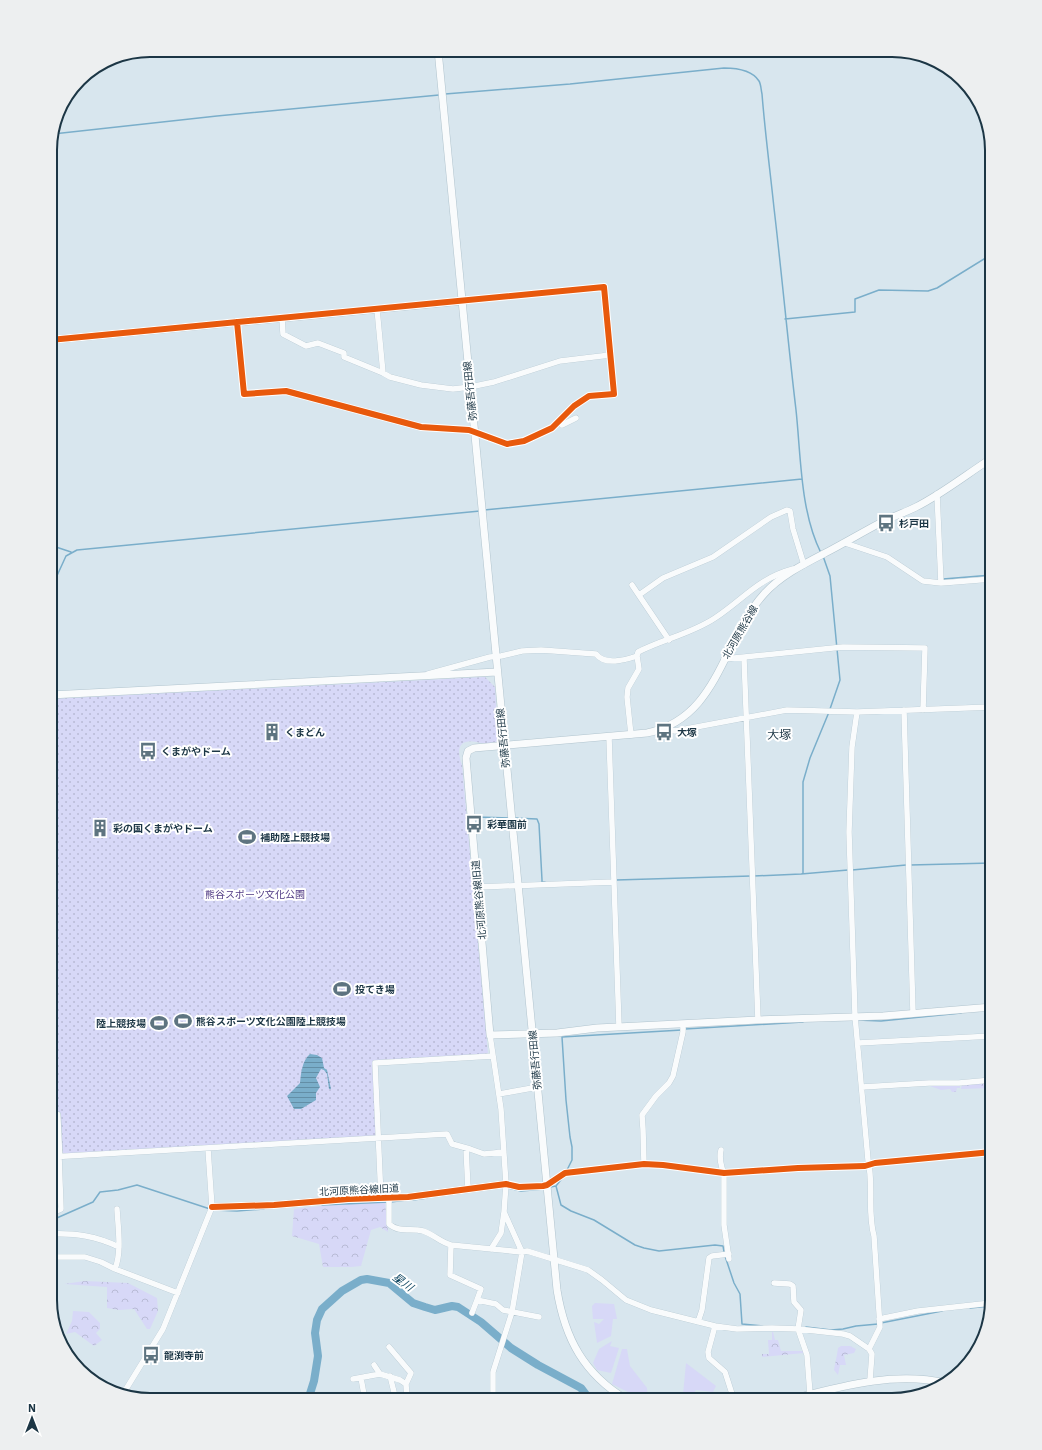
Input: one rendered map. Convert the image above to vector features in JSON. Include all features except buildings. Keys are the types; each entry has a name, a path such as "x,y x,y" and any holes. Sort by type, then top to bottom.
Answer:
{"street":[{"name":"弥藤吾行田線","path":"439,57 504,746 554,1260 560,1308 573,1344 589,1369 601,1382 616,1393"},
{"path":"57,339 237,322 462,301 604,287 614,394 589,396 574,406 552,428 524,441 507,444 469,430 421,427 286,391 244,394 237,322"},
{"path":"377,309 383,373"},
{"path":"282,318 283,334 306,346 318,343 344,353 344,357 390,377 421,385 453,389 494,382 560,361 610,355"},
{"path":"559,421 562,425 576,418"},
{"name":"北河原熊谷線","path":"504,746 647,733 680,721 700,701 757,602 774,585 800,566 879,524 915,507 985,463"},
{"path":"937,494 940,583"},
{"path":"631,735 628,688 639,668 637,656 638,652 695,630 716,618 760,583 785,571 800,566 790,511 787,510 771,517 713,557 663,578 639,595"},
{"path":"845,543 887,557 923,581 940,583 985,580"},
{"path":"632,585 669,640"},
{"path":"724,659 843,647 925,648 923,710"},
{"path":"423,676 457,665 522,651 541,650 596,654 599,658 604,660 620,660 637,656"},
{"path":"744,658 758,1020"},
{"path":"57,695 497,672"},
{"path":"664,728 675,731 787,710 857,712 985,707"},
{"path":"904,710 913,1013"},
{"path":"857,712 852,747 849,832 855,1016 870,1170 869,1199 871,1225 874,1236 880,1327 869,1349"},
{"path":"609,737 619,1027"},
{"name":"北河原熊谷線旧道","path":"212,1207 274,1205 348,1199 408,1198 506,1184 499,1094 490,1036 466,758 468,751 474,748 504,746"},
{"path":"478,887 614,878"},
{"path":"490,1036 619,1027 758,1020 883,1016 985,1008"},
{"path":"644,1164 642,1115 656,1096 669,1083 673,1076 683,1032 683,1024"},
{"path":"858,1043 985,1036"},
{"path":"493,1056 375,1063 378,1139 389,1224 394,1228 423,1231 442,1243 451,1245 522,1252 527,1250 588,1270 626,1300 651,1310 698,1322 737,1329 798,1329 850,1336 869,1349 872,1354 870,1380"},
{"path":"862,1087 985,1081"},
{"path":"499,1094 538,1087"},
{"path":"59,1156 208,1149 447,1134 452,1144 484,1154 504,1152"},
{"path":"57,1140 61,1209 57,1211"},
{"path":"466,1148 468,1189"},
{"path":"126,1389 159,1337 212,1207 208,1149"},
{"path":"698,1322 702,1310 709,1258 712,1256 729,1256 724,1225 724,1173 722,1169 721,1150"},
{"path":"491,1249 501,1233 506,1184 519,1187 547,1185 565,1173 644,1164 724,1173 798,1168 865,1166 869,1164 985,1153"},
{"path":"116,1209 119,1247 116,1269"},
{"path":"493,1393 493,1372 512,1312 522,1252 504,1212"},
{"path":"57,1234 72,1234 93,1237 107,1241 119,1247"},
{"path":"451,1245 450,1275 481,1289 472,1313"},
{"path":"57,1257 85,1257 178,1293"},
{"path":"774,1283 790,1284 793,1286 794,1302 801,1310 798,1329 807,1355 810,1393"},
{"path":"477,1300 496,1304 503,1310 539,1317"},
{"path":"879,1319 918,1311 985,1304"},
{"path":"715,1326 708,1352 709,1358 725,1372 732,1393"},
{"path":"389,1347 411,1373 406,1384 407,1393"},
{"path":"374,1365 380,1374"},
{"path":"353,1379 380,1374 390,1376 406,1384"},
{"path":"390,1376 394,1393"},
{"path":"361,1378 364,1393"},
{"path":"814,1393 870,1380 910,1379 937,1382"}],"green space":[{"name":"熊谷スポーツ文化公園","path":"485,677 495,687 498,738 496,742 485,743 470,741 463,743 459,752 462,765 488,1054 373,1061 377,1137 62,1155 61,1113 57,1113 57,699"},
{"path":"980,1080 985,1080 985,1088 961,1089 962,1083 980,1084"},
{"path":"960,1085 960,1088 957,1088 956,1092 952,1092 950,1089 941,1090 930,1086"},
{"path":"385,1202 388,1232 380,1227 371,1230 361,1266 323,1267 319,1244 292,1236 294,1209 348,1203"},
{"path":"85,1281 128,1283 157,1298 158,1311 150,1329 147,1329 134,1309 119,1310 107,1308 107,1287 64,1284"},
{"path":"595,1303 614,1304 617,1319 613,1319 611,1336 597,1343 594,1322 599,1324 604,1319 593,1319 592,1306"},
{"path":"73,1311 89,1312 100,1323 100,1329 96,1333 102,1340 94,1346 75,1332 66,1334 72,1321"},
{"path":"772,1332 775,1340 778,1340 781,1351 803,1351 804,1353 762,1357 762,1354 769,1354 768,1340 772,1340"},
{"path":"612,1341 610,1346 619,1348 611,1373 597,1370 593,1363 599,1349"},
{"path":"841,1346 850,1346 856,1349 854,1353 844,1355 846,1365 840,1365 838,1375 834,1370 838,1348"},
{"path":"622,1349 627,1349 630,1366 647,1388 647,1393 630,1393 612,1384"},
{"path":"686,1363 716,1386 713,1392 696,1390 694,1393 683,1393"}],"shaded area":[{"path":"310,1054 317,1055 322,1058 324,1068 327,1070 331,1089 329,1089 327,1074 321,1069 316,1078 320,1087 316,1093 316,1100 301,1109 294,1109 287,1096 300,1083 301,1071 307,1057"}],"waterway":[{"path":"445,94 570,84 724,68 743,70 756,77 760,82 762,94 796,410 802,483 809,519 814,537 821,553"},
{"path":"59,133 217,116 439,95"},
{"path":"785,319 855,312 855,299 879,290 928,291 937,288 985,258"},
{"path":"484,510 802,479"},
{"path":"57,576 66,556 77,550 480,511"},
{"path":"57,547 71,552"},
{"path":"823,556 830,576 840,680 830,709"},
{"path":"943,579 985,576"},
{"path":"803,874 803,782 810,758 829,712"},
{"path":"476,817 510,818"},
{"path":"514,818 537,819 539,824 542,882 545,882"},
{"path":"910,865 985,863"},
{"path":"852,870 906,865"},
{"path":"754,876 848,870"},
{"path":"616,880 751,876"},
{"path":"857,1020 881,1021 961,1013"},
{"path":"685,1029 803,1022"},
{"path":"567,1170 572,1160 572,1147 566,1100 562,1037 682,1030"},
{"path":"550,1187 556,1186 563,1177"},
{"path":"57,1218 93,1202 100,1192 118,1190 137,1185 210,1209"},
{"path":"556,1186 561,1205 571,1211 594,1220 635,1245 659,1251 715,1245 723,1246 724,1252"},
{"path":"508,1188 521,1191 544,1189"},
{"path":"413,1200 427,1198"},
{"path":"391,1202 406,1200"},
{"path":"322,1205 388,1202"},
{"path":"214,1210 237,1211 264,1209"},
{"path":"725,1256 734,1283 740,1294 742,1324 763,1326"},
{"name":"星川","path":"310,1393 314,1381 318,1356 315,1333 317,1320 322,1309 342,1291 361,1280 367,1279 389,1283 413,1303 425,1307 435,1310 452,1306 458,1307 481,1322 511,1348 538,1365 581,1388 585,1393"},
{"path":"970,1308 984,1307"},
{"path":"881,1323 942,1311"},
{"path":"806,1327 831,1330 878,1324"}],"cycle path":[{"path":"604,287 614,394 589,396 574,406 552,428 524,441 507,444 469,430 421,427 286,391 244,394 237,322 604,287"},
{"path":"57,339 237,322"},
{"path":"212,1207 408,1197 506,1184 519,1187 543,1186 565,1173 644,1164 724,1173 798,1168 865,1166 875,1163 985,1153"}],"place":[{"name":"杉戸田","path":"886,523"},
{"name":"くまどん","path":"272,732"},
{"name":"大塚","path":"664,732"},
{"name":"くまがやドーム","path":"148,751"},
{"name":"彩華園前","path":"474,824"},
{"name":"彩の国くまがやドーム","path":"100,828"},
{"name":"補助陸上競技場","path":"247,837"},
{"name":"投てき場","path":"342,989"},
{"name":"熊谷スポーツ文化公園陸上競技場","path":"183,1021"},
{"name":"陸上競技場","path":"159,1023"},
{"name":"龍渕寺前","path":"151,1355"}],"district":[{"name":"大塚","path":"779,734"}]}
